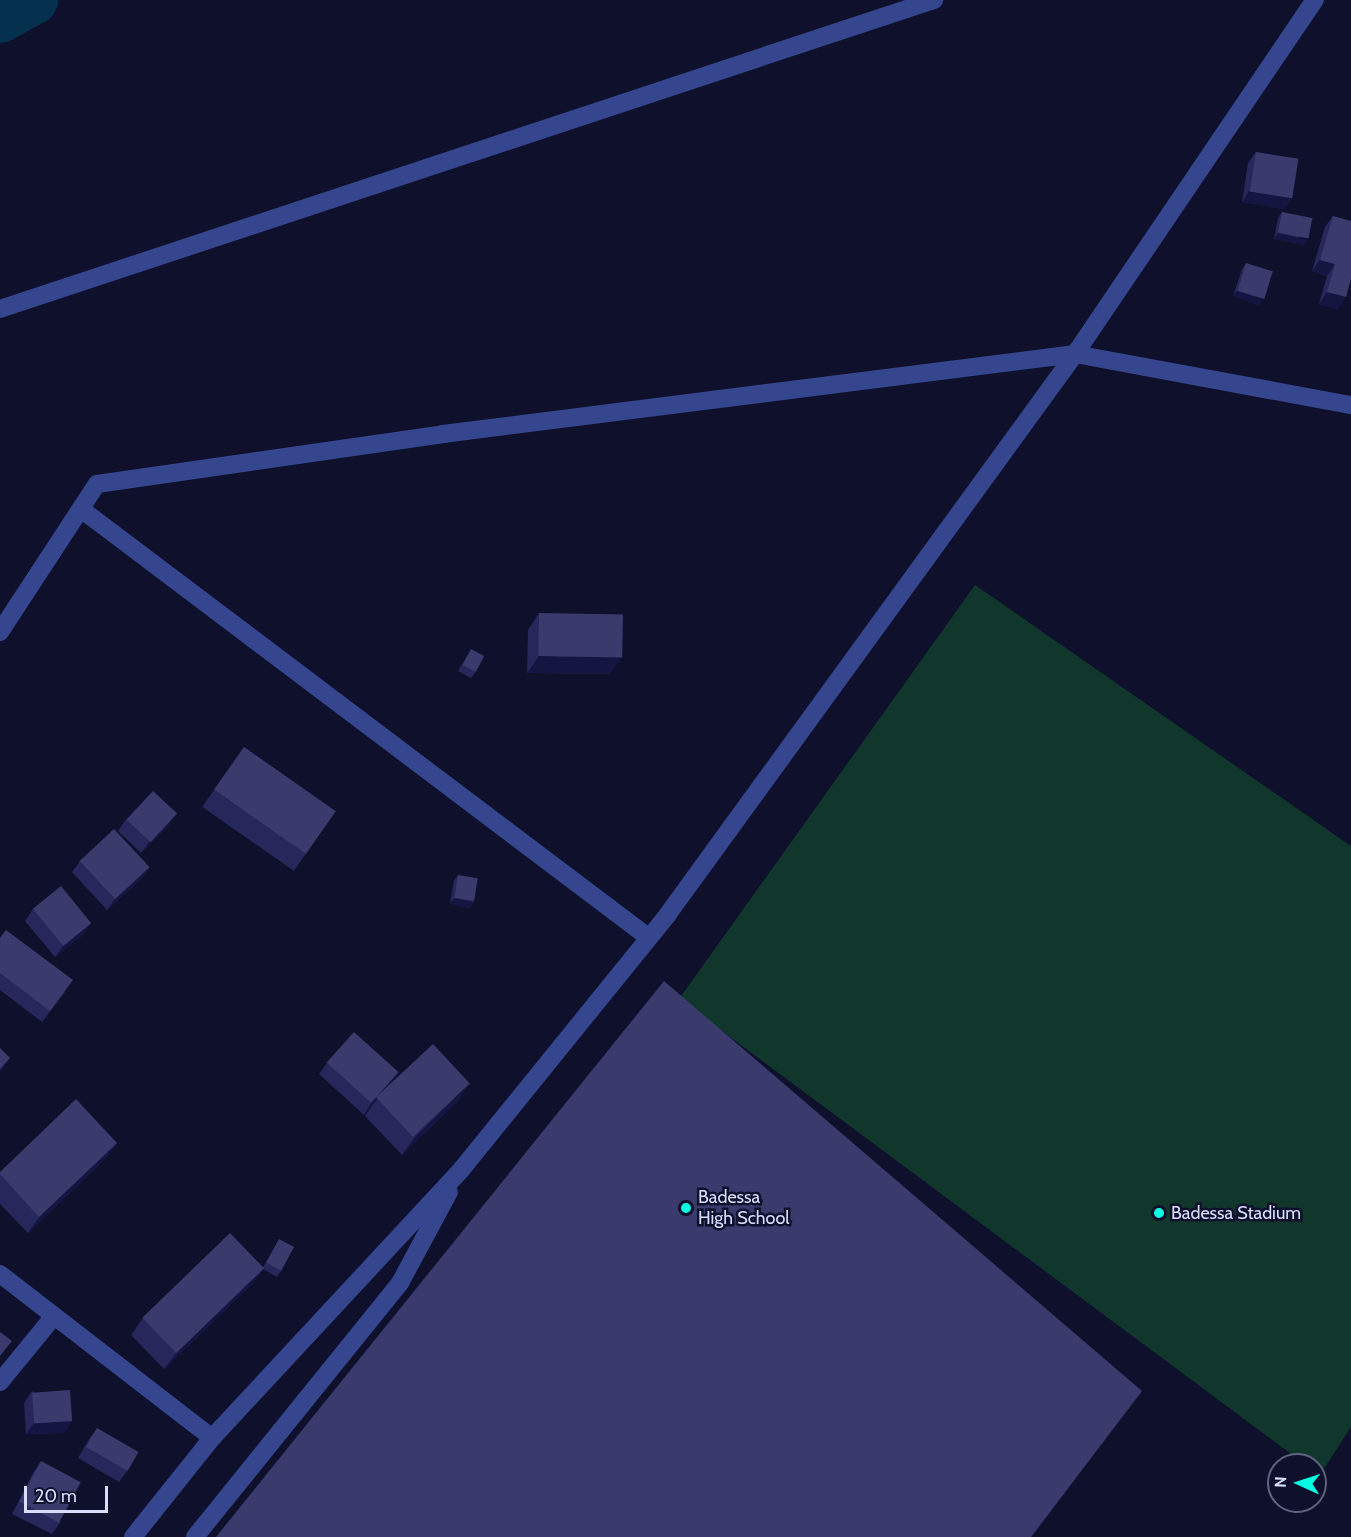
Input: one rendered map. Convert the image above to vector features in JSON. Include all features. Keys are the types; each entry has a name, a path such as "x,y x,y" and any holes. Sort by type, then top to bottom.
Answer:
{"street":[{"path":"0,309 934,0"},
{"path":"133,1537 212,1438 460,1170 648,937 1075,354 1315,0"},
{"path":"0,632 97,484 108,482 443,434 1075,354 1351,405"},
{"path":"81,508 648,937"},
{"path":"195,1537 400,1283 460,1170"},
{"path":"0,1274 212,1438"},
{"path":"0,1382 54,1316"}],"green space":[{"name":"Badessa Stadium","path":"975,585 1351,846 1351,1427 1327,1464 1327,1453 1290,1453 679,999"}],"building":[{"path":"1256,152 1298,159 1292,198 1250,192"},
{"path":"1282,212 1312,218 1308,239 1278,233"},
{"path":"1333,216 1351,221 1351,279 1346,297 1327,292 1335,264 1320,260"},
{"path":"1246,263 1273,271 1264,299 1238,291"},
{"path":"539,613 623,614 622,657 538,656"},
{"path":"471,649 484,656 476,672 463,665"},
{"path":"244,747 336,811 306,854 214,790"},
{"path":"153,791 177,814 151,842 126,820"},
{"path":"114,829 149,867 115,899 80,861"},
{"path":"458,875 478,878 474,901 454,898"},
{"path":"61,886 91,923 63,946 33,909"},
{"path":"6,930 73,980 50,1011 0,973 0,938"},
{"name":"Badessa High School","path":"664,981 1142,1391 1031,1537 216,1537"},
{"path":"354,1032 399,1072 371,1103 327,1062"},
{"path":"433,1044 470,1083 413,1137 376,1097"},
{"path":"0,1048 10,1058 0,1069"},
{"path":"76,1099 117,1143 39,1217 0,1172"},
{"path":"230,1233 264,1268 176,1353 142,1318"},
{"path":"279,1239 294,1247 281,1271 266,1263"},
{"path":"0,1332 12,1341 0,1356"},
{"path":"70,1390 72,1421 34,1424 32,1393"},
{"path":"97,1428 139,1452 128,1471 86,1447"},
{"path":"41,1461 81,1482 59,1523 19,1502"}],"waterway":[{"path":"0,18 33,0"}],"place":[{"name":"Badessa High School","path":"686,1208"},
{"name":"Badessa Stadium","path":"1159,1213"}]}
